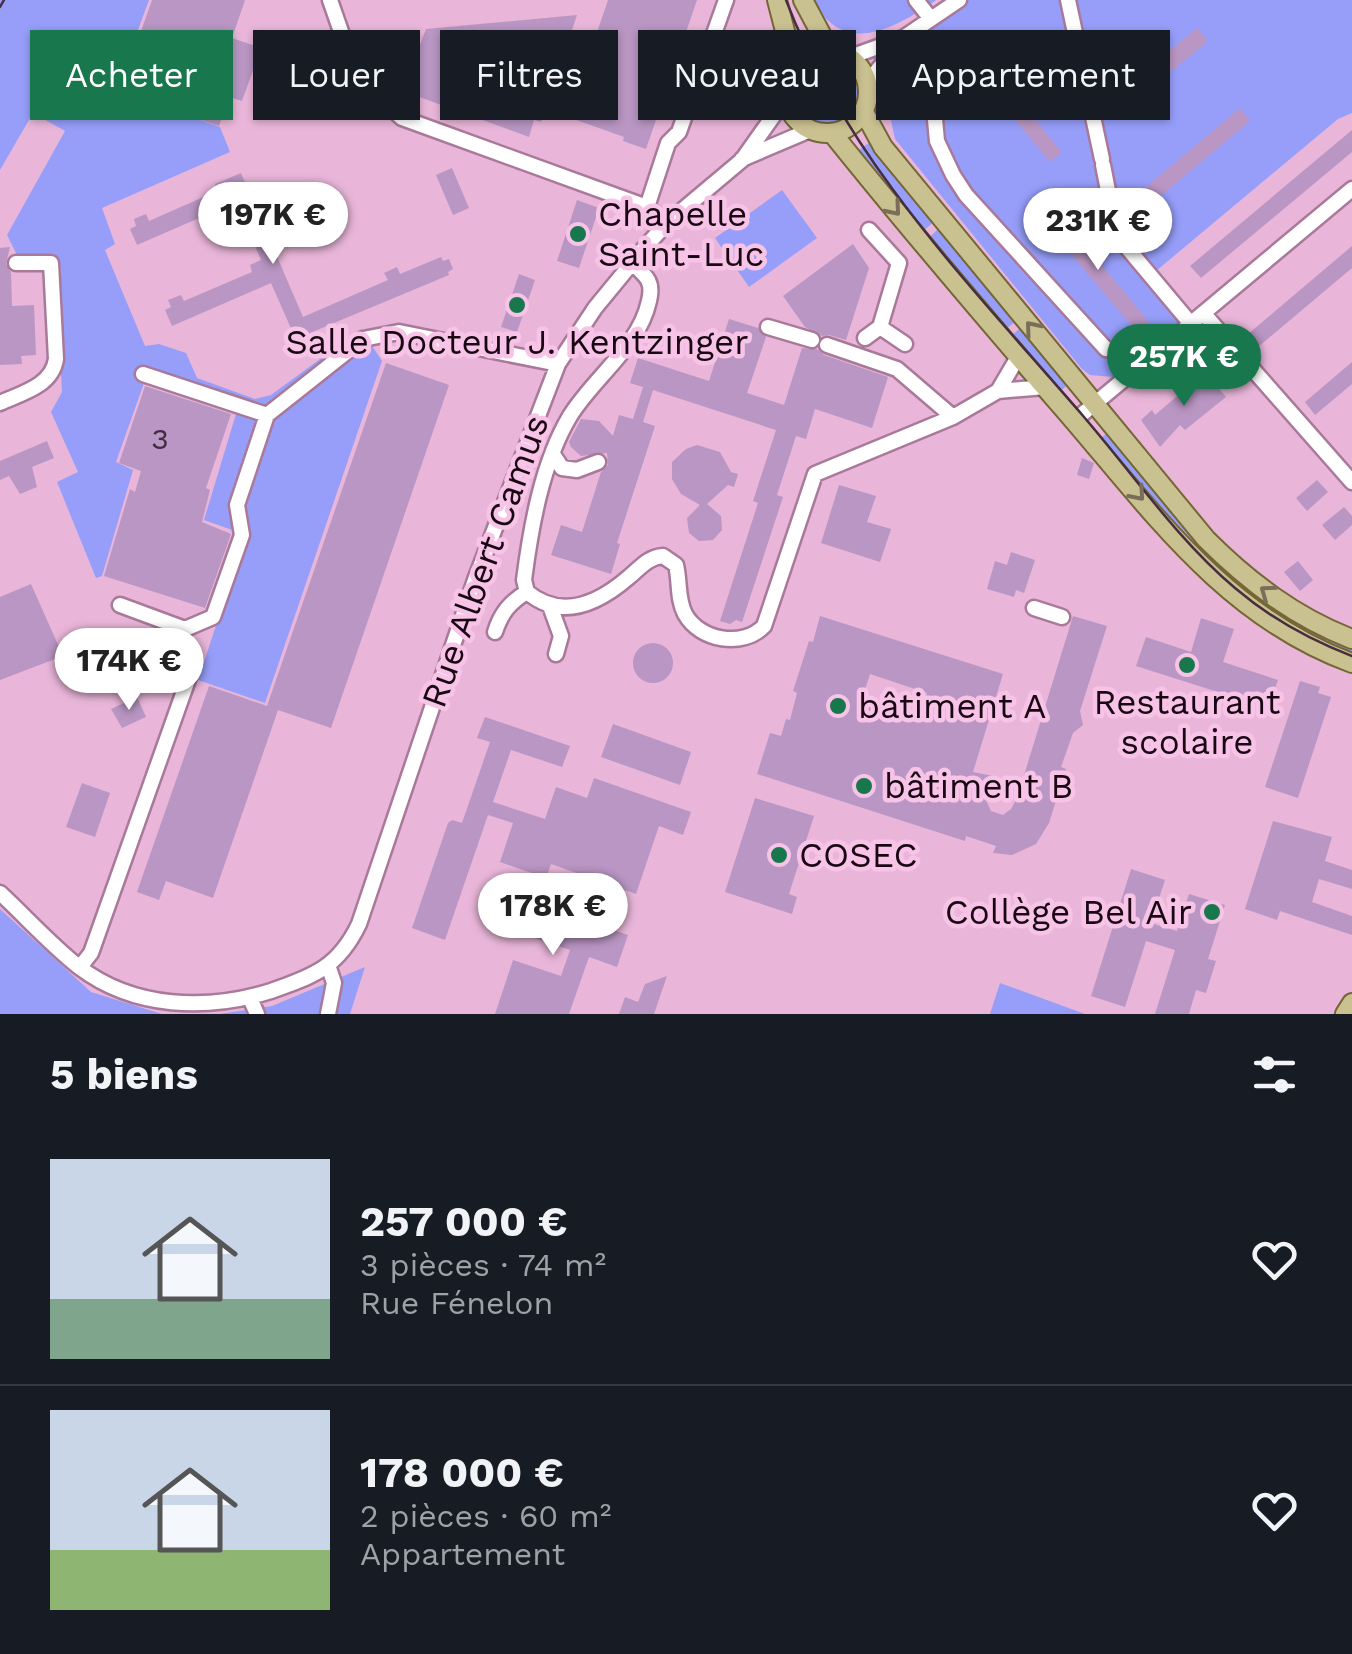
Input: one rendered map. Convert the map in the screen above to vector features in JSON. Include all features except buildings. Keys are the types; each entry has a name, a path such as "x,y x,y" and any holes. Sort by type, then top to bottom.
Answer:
{"main road":[{"path":"777,0 785,30"},
{"path":"803,0 819,30"},
{"path":"797,120 810,130 832,133 854,124 864,112 868,98 868,82 856,63"},
{"path":"864,112 883,147 1224,558 1289,608 1352,639"},
{"path":"832,133 1018,357 1186,550 1230,594 1298,640 1352,663"}],"street":[{"path":"330,0 353,66 364,84 402,118 646,208 667,223"},
{"path":"646,208 668,143 680,132 726,0"},
{"path":"916,0 930,19"},
{"path":"959,0 917,29 928,66 938,140 966,196 1106,349 1126,352 1138,367"},
{"path":"1068,0 1112,211 1124,244 1191,324"},
{"path":"868,82 876,72"},
{"name":"Rue Albert Camus","path":"328,965 346,950 360,924 515,469 558,364 632,263 667,223 742,160 770,120"},
{"name":"Rue Albert Camus","path":"742,160 810,130"},
{"path":"1074,420 1352,189"},
{"path":"866,338 880,327 899,263 868,230"},
{"path":"0,402 47,379 56,359 51,262 16,263"},
{"path":"632,263 652,287 641,325 570,417 558,462 542,485 524,580 527,592 550,606 583,606 603,597 646,562 663,556 676,565 680,602 701,631 728,638 754,634 764,626 815,474 952,417 998,391 1045,387"},
{"path":"1204,314 1352,482"},
{"path":"768,326 897,368 952,417"},
{"path":"880,327 906,344"},
{"path":"120,605 184,629 212,617 242,535 237,505 267,416 363,339 399,332 558,364"},
{"path":"998,391 1018,357"},
{"path":"142,374 267,416"},
{"path":"558,462 577,470 598,462"},
{"path":"558,462 567,485"},
{"path":"496,632 504,611 527,592"},
{"path":"550,606 561,636 556,654"},
{"path":"1034,608 1062,617"},
{"path":"452,650 468,656"},
{"path":"80,967 91,952 189,677"},
{"path":"0,894 80,967 110,985 166,1003 201,1005 250,998 328,965 334,983 328,1014"},
{"path":"250,998 257,1014"}],"shaded area":[{"path":"0,0 149,0 138,30 30,30 30,118 0,170"},
{"path":"813,0 936,0 887,28 870,33 839,29 825,18"},
{"path":"959,0 1352,0 1352,113 1338,119 1150,276 1191,324 1125,378 1090,375 895,139 891,120 1170,120 1170,30 927,30 931,19"},
{"path":"45,120 200,120 220,127 230,152 102,208 115,244 105,250 145,346 159,344 186,353 197,378 255,399 271,395 361,329 382,361 265,703 198,680 246,535 204,520 236,414 144,383 116,462 133,470 102,576 96,578 57,482 78,472 51,412 62,392 55,260 19,259 7,235 65,131"},
{"path":"873,140 937,219 920,234 856,152"},
{"path":"782,190 817,238 749,287 715,238"},
{"path":"938,229 1015,322 1006,329 930,237"},
{"path":"1024,325 1071,382 1057,394 1007,339"},
{"path":"1112,429 1195,533 1352,644 1352,659 1235,594 1096,442"},
{"path":"0,909 91,992 162,1014 0,1014"},
{"path":"365,967 350,1014 219,1014 272,1006"},
{"path":"1000,983 1085,1014 990,1014"}],"tram line":[{"path":"0,7 4,0"},
{"path":"786,0 843,115 916,221 1175,527 1214,569 1262,609 1305,635 1352,656"}],"place":[{"name":"Chapelle Saint-Luc","path":"578,234"},
{"name":"Salle Docteur J. Kentzinger","path":"517,305"},
{"name":"Restaurant scolaire","path":"1187,665"},
{"name":"bâtiment A","path":"838,706"},
{"name":"bâtiment B","path":"864,786"},
{"name":"COSEC","path":"779,855"},
{"name":"Collège Bel Air","path":"1212,912"}]}
